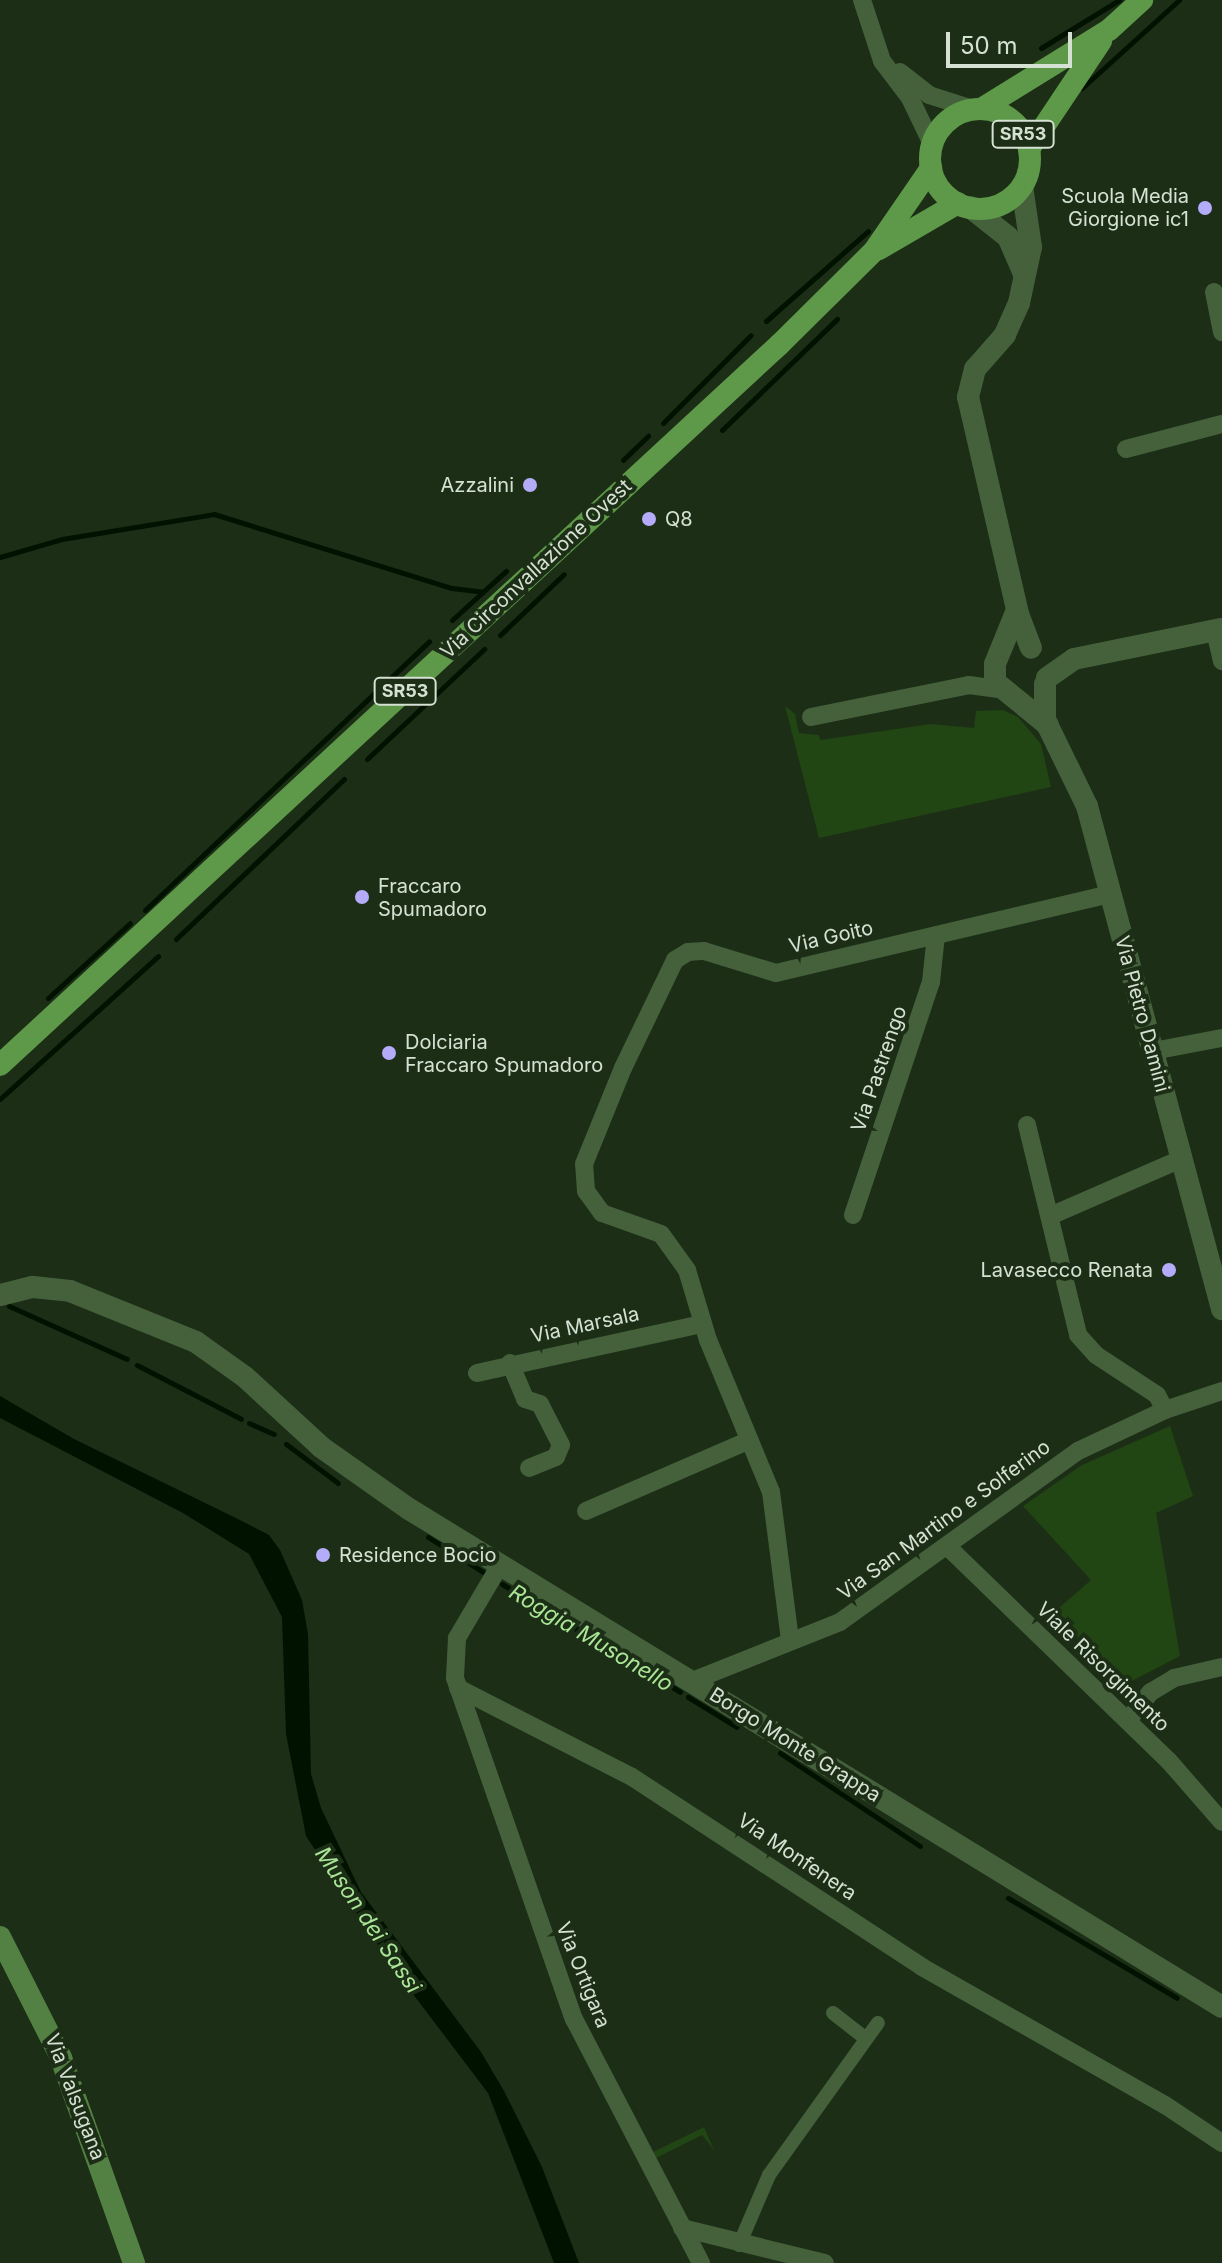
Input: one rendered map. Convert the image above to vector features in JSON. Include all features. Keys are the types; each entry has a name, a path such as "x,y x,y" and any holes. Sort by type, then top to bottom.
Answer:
{"main road":[{"name":"SR53","path":"932,144 948,120 977,109 1109,30 1142,0"},
{"name":"SR53","path":"1022,186 1029,149 1109,30"},
{"name":"SR53","path":"977,109 1012,120 1029,149"},
{"path":"932,144 931,168 936,183 964,205"},
{"name":"Via Circonvallazione Ovest","path":"0,1074 22,1049 874,251 931,168"},
{"name":"Via Circonvallazione Ovest","path":"874,251 964,205 1004,202 1022,186"},
{"name":"Via Circonvallazione Ovest","path":"0,1065 22,1049"},
{"name":"Via Valsugana","path":"0,1937 61,2058 134,2263"}],"street":[{"path":"862,0 878,51 932,144"},
{"path":"878,51 915,87 977,109"},
{"path":"1022,186 1031,247 1010,327 975,369 968,397 1017,608 1034,649 1046,664 1048,725"},
{"path":"964,205 1008,237 1024,274"},
{"path":"1214,292 1222,332"},
{"path":"1126,449 1222,424"},
{"path":"1001,678 1017,608"},
{"path":"1001,678 1011,647 1077,658 1219,630 1222,661"},
{"path":"811,717 1001,678 1031,697 1046,681 1077,658"},
{"path":"1001,678 1048,725"},
{"name":"Via Pietro Damini","path":"1048,725 1081,789 1222,1309"},
{"name":"Via Goito","path":"702,1324 692,1283 661,1234 602,1213 583,1177 623,1068 675,960 704,951 776,973 1109,894"},
{"name":"Via Pastrengo","path":"853,1215 931,982 936,935"},
{"path":"1153,1051 1222,1038"},
{"path":"1027,1125 1078,1335 1096,1355 1157,1395 1165,1410"},
{"path":"1050,1216 1181,1159"},
{"name":"Borgo Monte Grappa","path":"0,1295 33,1287 70,1291 196,1342 245,1377 344,1464 500,1565 1222,2007"},
{"path":"702,1324 771,1492 790,1640"},
{"name":"Via Marsala","path":"477,1373 510,1363 702,1324"},
{"path":"510,1363 525,1399 540,1404 561,1445 556,1457 529,1468"},
{"name":"Via San Martino e Solferino","path":"692,1681 840,1622 949,1548 1069,1457 1165,1410 1222,1391"},
{"path":"586,1511 748,1441"},
{"name":"Viale Risorgimento","path":"949,1548 1128,1720 1222,1822"},
{"path":"458,1688 457,1638 500,1565"},
{"path":"1128,1720 1151,1692 1174,1678 1222,1667"},
{"name":"Via Monfenera","path":"458,1688 634,1778 922,1967 1165,2105 1222,2143"},
{"name":"Via Ortigara","path":"458,1688 574,2019 701,2263"},
{"path":"833,2013 865,2038"},
{"path":"739,2245 769,2175 878,2023"},
{"path":"682,2228 739,2245 825,2263"}],"green space":[{"path":"785,706 795,714 799,733 819,735 820,740 931,724 974,728 976,711 1003,710 1018,717 1041,744 1051,787 819,838"},
{"path":"1170,1426 1193,1496 1156,1513 1180,1656 1124,1685 1052,1614 1091,1580 1023,1506 1082,1465"},
{"path":"704,2127 714,2150 702,2135 656,2158 649,2154"}],"water":[{"name":"Muson dei Sassi","path":"0,1396 74,1439 269,1535 280,1550 302,1600 308,1634 311,1774 321,1808 361,1892 481,2052 504,2091 542,2167 579,2263 554,2263 488,2093 391,1965 306,1836 286,1734 282,1617 249,1554 183,1513 0,1418"}],"waterway":[{"path":"1041,48 1119,0"},
{"path":"1082,88 1179,0"},
{"path":"766,321 868,231"},
{"path":"722,430 837,319"},
{"path":"663,423 751,335"},
{"path":"623,460 648,436"},
{"path":"0,557 62,539 214,514 452,588 483,592"},
{"path":"452,620 506,571"},
{"path":"500,635 564,574"},
{"path":"145,910 429,641"},
{"path":"367,759 484,649"},
{"path":"176,939 344,779"},
{"path":"48,998 130,923"},
{"path":"0,1099 158,956"},
{"name":"Roggia Musonello","path":"9,1306 127,1359"},
{"name":"Roggia Musonello","path":"137,1365 241,1419"},
{"name":"Roggia Musonello","path":"249,1423 274,1434"},
{"name":"Roggia Musonello","path":"286,1444 338,1483"},
{"name":"Roggia Musonello","path":"428,1537 483,1572"},
{"name":"Roggia Musonello","path":"502,1584 680,1692"},
{"name":"Roggia Musonello","path":"688,1697 737,1727"},
{"name":"Roggia Musonello","path":"780,1753 920,1846"},
{"name":"Roggia Musonello","path":"1008,1898 1177,1998"}],"place":[{"name":"Scuola Media Giorgione ic1","path":"1205,208"},
{"name":"Azzalini","path":"530,485"},
{"name":"Q8","path":"649,519"},
{"name":"Fraccaro Spumadoro","path":"362,897"},
{"name":"Dolciaria Fraccaro Spumadoro","path":"389,1053"},
{"name":"Lavasecco Renata","path":"1169,1270"},
{"name":"Residence Bocio","path":"323,1555"}]}
